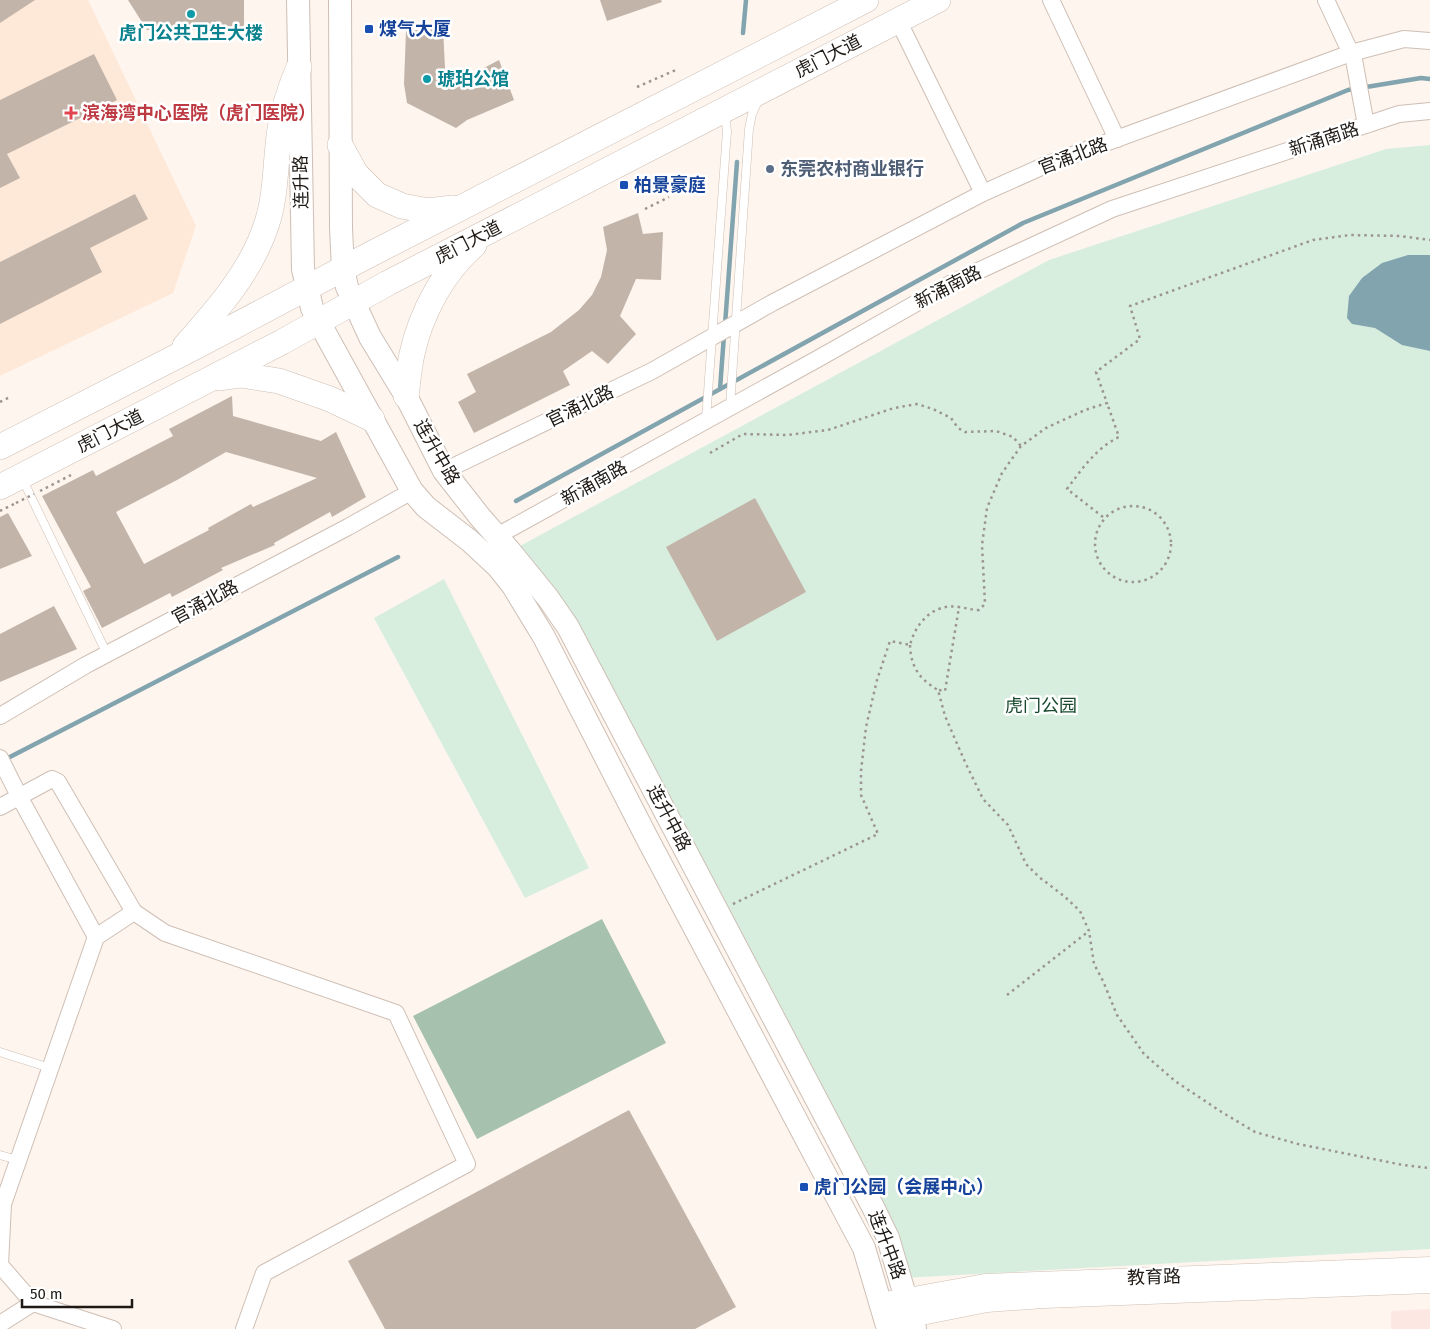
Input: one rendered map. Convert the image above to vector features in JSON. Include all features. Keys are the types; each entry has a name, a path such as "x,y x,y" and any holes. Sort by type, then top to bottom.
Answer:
{"main road":[{"name":"连升路","path":"298,0 303,269 312,308 338,356"},
{"path":"340,0 340,145 343,269 353,303"},
{"name":"虎门大道","path":"0,447 866,0"},
{"name":"虎门大道","path":"18,490 210,379 490,230 938,0"},
{"path":"173,359 207,321 237,283 255,253 267,223 276,176 280,131 287,97 299,67"},
{"path":"340,145 356,174 377,194 402,206 428,211 465,206"},
{"path":"406,396 412,354 423,318 439,286 461,256 490,230"},
{"name":"连升中路","path":"353,303 370,337 406,396 444,471 548,598 568,627 874,1209 888,1238 910,1314"},
{"name":"连升中路","path":"338,356 412,491 426,507 470,541 498,567 514,586 540,630 712,962 864,1248 885,1318"},
{"path":"210,379 241,375 279,381 330,399 372,419"}],"street":[{"path":"1051,0 1116,139"},
{"path":"1326,0 1351,53 1365,118"},
{"path":"898,20 983,193"},
{"name":"官涌北路","path":"444,471 652,371 736,322 983,193 1048,164 1351,53 1404,39 1430,41"},
{"name":"新涌南路","path":"497,536 707,414 950,284 1112,209 1365,118 1430,111"},
{"name":"官涌北路","path":"0,716 107,654 348,527 412,491"},
{"path":"0,758 96,937"},
{"path":"0,807 52,779 58,782 134,912 165,933 396,1013 468,1164 264,1273 244,1329"},
{"path":"113,1329 32,1303 0,1265 3,1204 96,937 134,912"},
{"name":"教育路","path":"910,1314 994,1284 1430,1267"},
{"name":"教育路","path":"885,1318 987,1302 1044,1298 1430,1282"},
{"path":"0,1324 32,1303"}],"lane":[{"path":"731,401 749,129 757,102 768,87"},
{"path":"707,414 727,131 726,123 723,120 710,117"},
{"path":"18,490 107,654"},
{"path":"0,1052 50,1068"},
{"path":"0,1155 18,1160"}],"path":[{"path":"637,87 678,69"},
{"path":"645,209 669,196"},
{"path":"1104,518 1067,489 1106,443 1119,437 1096,372 1140,339 1130,306 1313,240 1350,235 1400,236 1430,240"},
{"path":"0,402 10,397"},
{"path":"959,607 945,691 938,690 927,684 918,674 912,662 910,645 912,635 919,623 930,613 947,606 959,607 979,610 985,604 982,545 988,508 1002,473 1021,446 1046,428 1084,410 1107,403"},
{"path":"710,453 743,434 787,435 828,430 894,408 917,404 951,418 958,428 965,432 996,432 1013,437 1021,446"},
{"path":"0,511 18,490 71,475"},
{"path":"1135,505 1148,508 1159,516 1167,526 1171,538 1171,550 1167,562 1160,572 1138,582 1125,581 1114,577 1104,569 1097,559 1094,547 1095,534 1104,518 1122,507 1135,505"},
{"path":"731,904 878,834 861,796 861,771 866,726 877,680 890,641 910,645"},
{"path":"938,690 945,716 983,799 1008,825 1026,864 1080,911 1089,931 1094,964 1117,1015 1144,1054 1175,1080 1255,1132 1308,1146 1403,1165 1430,1168"},
{"path":"1007,995 1089,931"}],"shaded area":[{"name":"滨海湾中心医院（虎门医院）","path":"0,0 88,0 196,226 173,293 0,376"},
{"path":"1430,1309 1430,1329 1391,1329 1391,1311"}],"green space":[{"name":"虎门公园","path":"1430,145 1430,1249 904,1278 518,547 1049,260 1386,149"},
{"path":"444,579 589,868 525,898 374,618"},
{"path":"602,919 666,1043 477,1139 413,1016"}],"water":[{"path":"1408,255 1430,255 1430,351 1402,345 1375,328 1352,324 1347,318 1349,296 1362,278 1382,263"}],"building":[{"path":"0,0 35,0 0,23"},
{"name":"虎门公共卫生大楼","path":"128,0 244,0 244,29 147,30"},
{"path":"600,0 661,0 662,2 607,21"},
{"name":"琥珀公馆","path":"443,28 446,88 499,60 514,100 467,120 456,128 407,103 404,84 406,31"},
{"path":"94,54 117,100 7,154 20,178 0,188 0,100"},
{"path":"135,194 148,219 90,248 102,272 0,324 0,262"},
{"path":"638,213 643,234 663,232 661,280 636,279 620,316 636,334 608,364 592,351 563,371 570,385 474,433 458,402 476,392 467,374 551,332 579,310 592,295 601,277 607,250 603,227"},
{"path":"232,396 233,416 321,441 336,432 366,497 332,517 330,512 274,543 275,545 221,568 223,570 172,597 170,593 102,628 83,591 91,587 42,496 93,470 96,476 173,436 169,429","holes":["226,452 317,478 253,507 251,504 208,528 209,530 144,564 116,512"]},
{"path":"755,498 806,592 717,641 666,547"},
{"path":"8,513 32,556 0,569 0,517"},
{"path":"54,606 77,649 0,682 0,634"},
{"path":"629,1110 736,1307 695,1329 385,1329 348,1261"}],"waterway":[{"path":"743,33 746,0"},
{"path":"516,501 1023,223 1348,90 1421,78 1430,79"},
{"path":"725,325 737,162"},
{"path":"720,389 724,335"},
{"path":"6,759 398,557"}],"place":[{"name":"虎门公共卫生大楼","path":"191,14"},
{"name":"煤气大厦","path":"369,29"},
{"name":"琥珀公馆","path":"427,79"},
{"name":"滨海湾中心医院（虎门医院）","path":"71,113"},
{"name":"东莞农村商业银行","path":"770,169"},
{"name":"柏景豪庭","path":"624,185"},
{"name":"虎门公园（会展中心）","path":"804,1187"}]}
